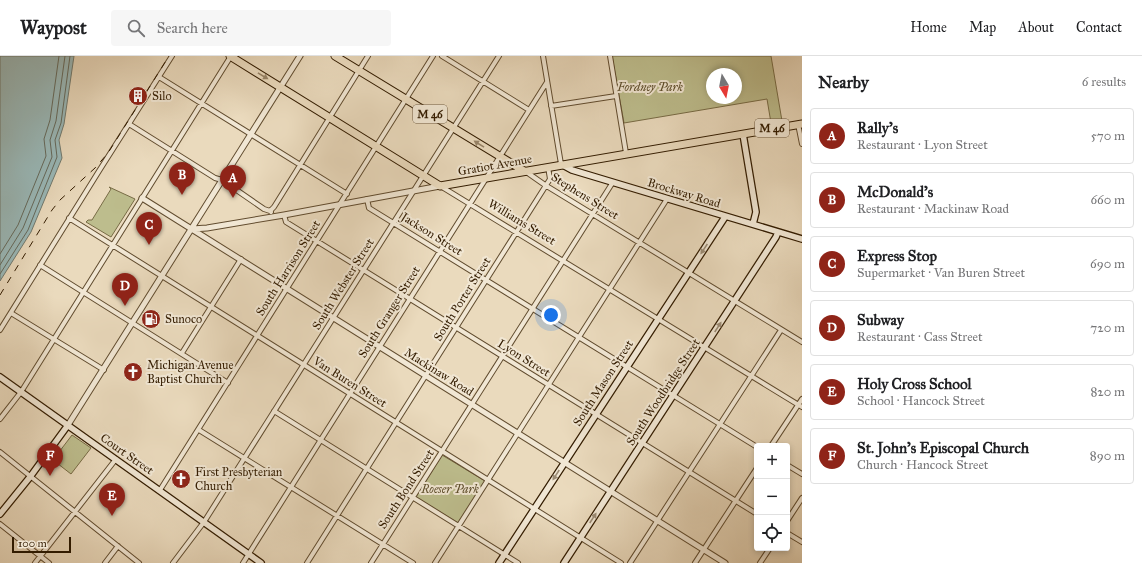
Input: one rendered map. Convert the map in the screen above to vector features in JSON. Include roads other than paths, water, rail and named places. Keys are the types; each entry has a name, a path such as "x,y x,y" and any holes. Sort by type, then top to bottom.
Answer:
{"highway":[{"name":"Williams Street","path":"230,56 440,186"},
{"name":"Stephens Street","path":"335,56 499,157 525,171"},
{"name":"Gratiot Avenue","path":"440,186 800,124"}],"main road":[{"path":"743,134 756,212 753,224"},
{"name":"Brockway Road","path":"561,164 572,170 802,239"},
{"name":"South Mason Street","path":"499,563 725,217"},
{"name":"South Woodbridge Street","path":"564,563 735,301 778,232"},
{"name":"Court Street","path":"0,377 261,563"},
{"path":"0,514 68,426"}],"street":[{"path":"0,330 172,56"},
{"path":"0,419 21,392 230,56"},
{"path":"68,426 300,56"},
{"path":"129,124 215,178 222,180 264,209 270,210 274,207 368,56"},
{"name":"South Harrison Street","path":"160,490 433,56"},
{"path":"442,56 530,110"},
{"name":"South Webster Street","path":"173,563 204,522 498,56"},
{"path":"543,56 561,164"},
{"path":"610,56 626,153"},
{"path":"158,77 347,194"},
{"name":"South Granger Street","path":"243,563 547,82"},
{"path":"552,106 616,96"},
{"path":"800,124 802,144"},
{"name":"South Porter Street","path":"307,563 550,179 548,167"},
{"name":"Stephens Street","path":"525,171 802,342"},
{"name":"South Bond Street","path":"370,563 413,498 613,182"},
{"name":"Gratiot Avenue","path":"192,229 207,228 284,215 440,186"},
{"name":"Williams Street","path":"440,186 564,260 800,406"},
{"name":"Mackinaw Road","path":"142,198 725,563"},
{"name":"Jackson Street","path":"367,199 369,208 754,444"},
{"path":"435,563 580,338 667,199"},
{"path":"270,210 271,217"},
{"name":"Lyon Street","path":"284,215 286,222 754,512"},
{"name":"Van Buren Street","path":"69,218 621,563"},
{"path":"182,353 241,259"},
{"path":"40,265 228,383"},
{"path":"11,313 104,370"},
{"path":"630,563 781,330"},
{"path":"773,443 800,406 802,399"},
{"path":"274,411 518,563"},
{"path":"199,430 413,563"},
{"path":"0,452 139,563"},
{"path":"35,563 116,459"},
{"path":"790,467 802,474"},
{"path":"695,563 754,472"},
{"path":"790,516 802,498"},
{"path":"0,524 49,563"},
{"path":"790,535 802,542"},
{"path":"104,563 118,546"},
{"path":"760,563 768,551"}],"water":[{"path":"0,56 74,56 64,124 59,140 62,158 31,232 0,281"}],"railway":[{"path":"0,295 52,210 60,200 95,168 108,153 169,56"}],"place":[{"name":"Silo","path":"138,96"},
{"name":"McDonald's","path":"182,195"},
{"name":"Rally's","path":"233,198"},
{"name":"Express Stop","path":"149,245"},
{"name":"Subway","path":"125,306"},
{"name":"Sunoco","path":"151,319"},
{"name":"Michigan Avenue Baptist Church","path":"133,372"},
{"name":"St. John's Episcopal Church","path":"50,476"},
{"name":"First Presbyterian Church","path":"181,479"},
{"name":"Holy Cross School","path":"112,516"}],"park label":[{"name":"Fordney Park","path":"650,87"},
{"name":"Roeser Park","path":"450,489"}]}
